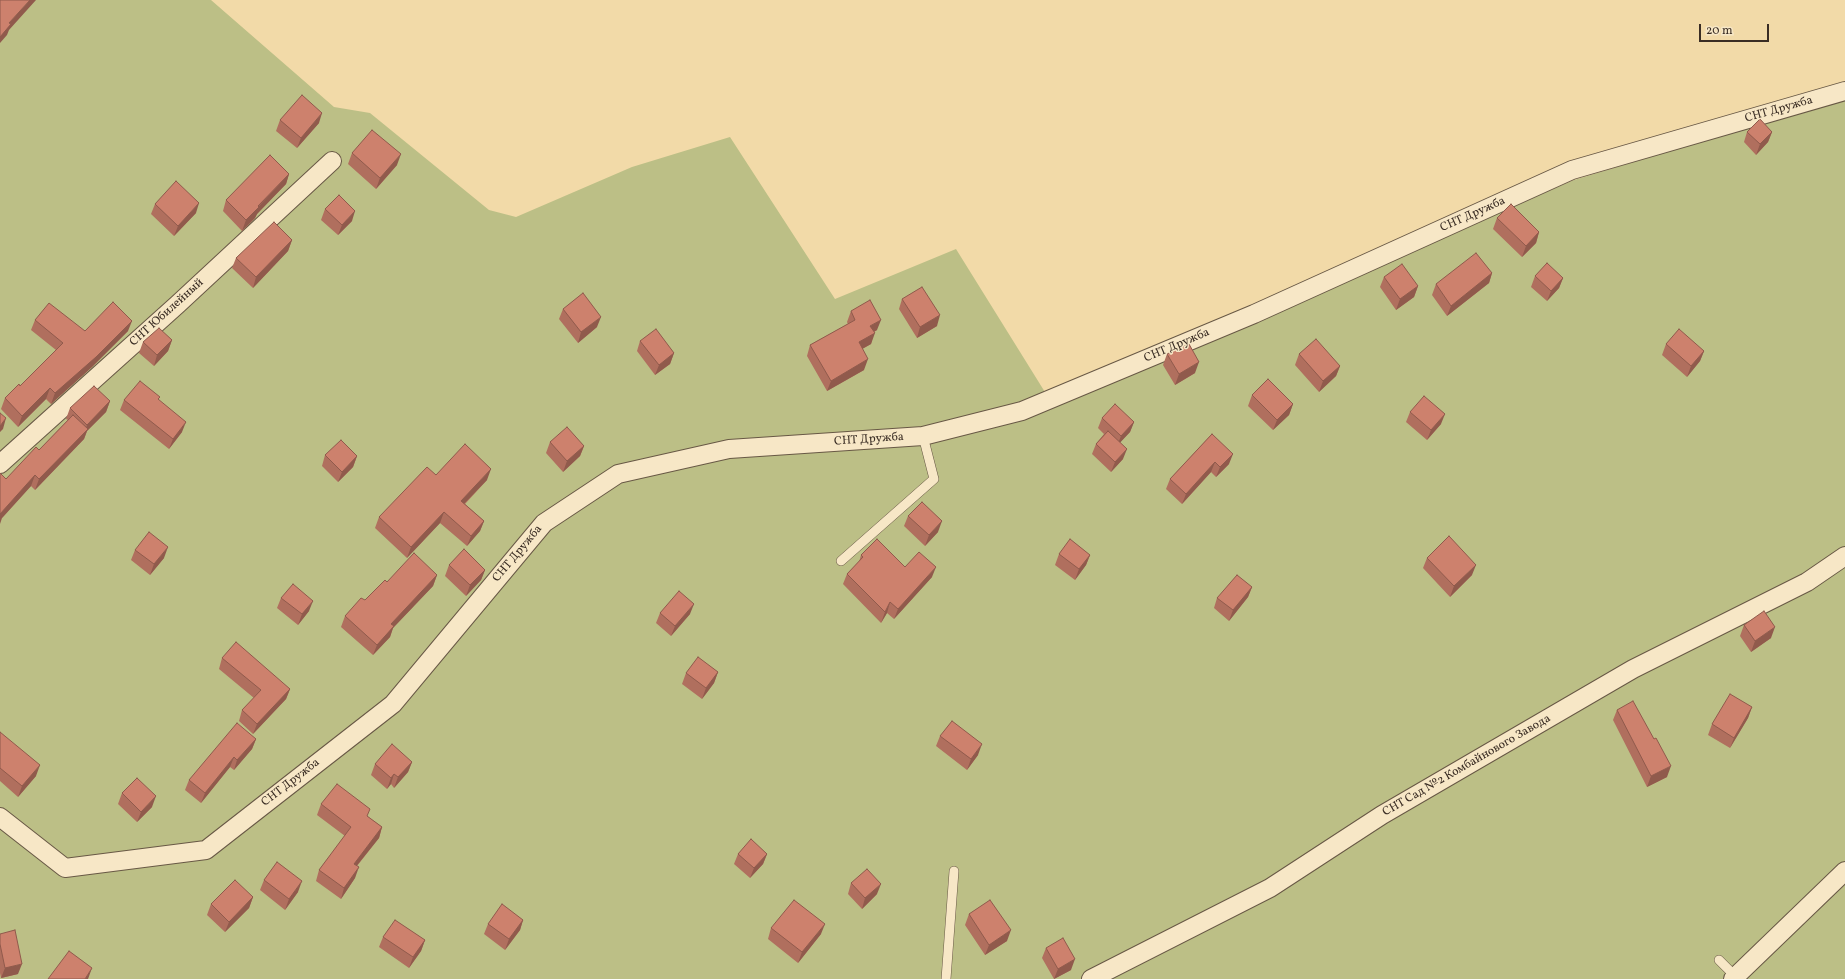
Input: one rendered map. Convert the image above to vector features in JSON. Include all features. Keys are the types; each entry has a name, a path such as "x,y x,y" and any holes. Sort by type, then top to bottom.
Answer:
{"street":[{"name":"СНТ Дружба","path":"0,817 65,868 206,850 393,704 544,523 618,474 729,449 923,436 1022,411 1254,314 1572,170 1845,91"},
{"name":"СНТ Юбилейный","path":"0,464 178,304 332,161"},
{"name":"СНТ Сад №2 Комбайнового Завода","path":"1091,979 1270,888 1382,815 1620,677 1807,582 1845,556"},
{"path":"1734,978 1845,871"}],"lane":[{"path":"841,561 934,479 923,436"},
{"path":"946,979 954,871"},
{"path":"1719,960 1734,978"}],"green space":[{"path":"0,0 211,0 334,107 370,113 489,210 516,217 632,167 730,137 835,299 956,249 1053,405 1574,180 1845,98 1845,979 0,979"}],"building":[{"path":"0,0 30,0 9,23 11,24 0,37"},
{"path":"302,95 322,113 301,138 280,120"},
{"path":"1760,119 1772,132 1760,144 1747,132"},
{"path":"372,130 401,154 380,178 352,153"},
{"path":"270,155 289,174 246,220 226,200"},
{"path":"176,181 199,203 178,226 155,204"},
{"path":"339,195 355,211 342,225 325,209"},
{"path":"1511,204 1539,232 1526,246 1497,218"},
{"path":"274,222 292,240 256,277 236,258"},
{"path":"1476,253 1492,273 1451,306 1436,284"},
{"path":"1547,263 1563,278 1551,291 1535,276"},
{"path":"1402,264 1418,286 1400,299 1384,277"},
{"path":"922,287 940,315 920,327 902,299"},
{"path":"583,293 601,317 581,332 563,309"},
{"path":"870,300 881,320 870,326 875,333 859,342 868,359 831,381 810,345 855,320 851,311"},
{"path":"113,302 132,321 96,357 55,393 50,388 22,416 5,398 19,384 20,386 63,343 35,320 49,303 85,331"},
{"path":"159,328 172,340 157,355 143,342"},
{"path":"656,329 674,353 659,365 640,341"},
{"path":"1679,329 1704,351 1691,366 1666,344"},
{"path":"1316,339 1340,366 1323,381 1299,354"},
{"path":"1189,344 1199,362 1179,374 1167,354"},
{"path":"1268,379 1293,404 1277,420 1252,395"},
{"path":"140,381 160,397 158,399 186,422 173,439 124,400"},
{"path":"94,386 110,401 87,425 70,408"},
{"path":"1424,396 1445,414 1431,430 1410,412"},
{"path":"1115,404 1134,422 1121,436 1102,418"},
{"path":"0,413 6,418 0,426"},
{"path":"73,415 88,429 39,479 35,475 0,514 0,473 6,479 36,447 39,450"},
{"path":"567,427 584,446 567,461 550,442"},
{"path":"1108,431 1127,449 1115,462 1096,444"},
{"path":"1212,434 1233,454 1220,467 1215,462 1186,494 1170,479"},
{"path":"341,440 357,456 342,472 325,455"},
{"path":"465,444 491,469 461,501 484,521 471,536 444,512 411,547 379,517 427,467 436,475"},
{"path":"922,502 942,521 929,535 908,516"},
{"path":"149,532 168,547 154,564 135,550"},
{"path":"1449,536 1476,565 1454,586 1427,558"},
{"path":"877,539 905,567 919,552 936,567 898,609 890,602 885,612 847,574 863,557 861,555"},
{"path":"1070,539 1090,555 1079,569 1059,554"},
{"path":"464,549 485,570 470,585 449,565"},
{"path":"414,553 437,575 391,624 394,626 377,645 345,616 361,598 365,600 385,580 387,582"},
{"path":"1237,575 1252,587 1233,610 1217,598"},
{"path":"293,584 313,601 302,614 281,598"},
{"path":"679,591 694,604 675,626 660,613"},
{"path":"1764,611 1775,627 1755,641 1744,625"},
{"path":"236,642 290,689 257,724 242,710 261,690 222,658"},
{"path":"698,657 718,672 706,688 686,673"},
{"path":"1730,694 1752,707 1734,738 1712,724"},
{"path":"1633,701 1671,766 1651,776 1617,710"},
{"path":"952,721 982,744 971,759 940,736"},
{"path":"237,723 256,739 237,760 234,757 205,793 189,780"},
{"path":"0,732 40,765 22,786 0,768"},
{"path":"392,744 412,762 398,777 394,774 391,778 375,764"},
{"path":"137,778 156,796 141,812 122,793"},
{"path":"337,784 370,809 367,816 382,827 354,864 359,867 344,888 319,870 351,827 321,804"},
{"path":"751,839 767,854 754,868 738,854"},
{"path":"277,862 302,881 289,899 264,880"},
{"path":"867,869 881,884 865,898 851,883"},
{"path":"235,880 253,897 229,922 211,904"},
{"path":"794,900 825,924 802,952 771,928"},
{"path":"990,900 1011,930 989,945 969,914"},
{"path":"502,904 523,920 509,939 488,924"},
{"path":"395,920 425,940 413,957 383,937"},
{"path":"15,930 22,964 5,968 0,944 0,934"},
{"path":"1063,938 1075,959 1058,969 1046,948"},
{"path":"69,951 92,968 85,979 48,979"}]}
